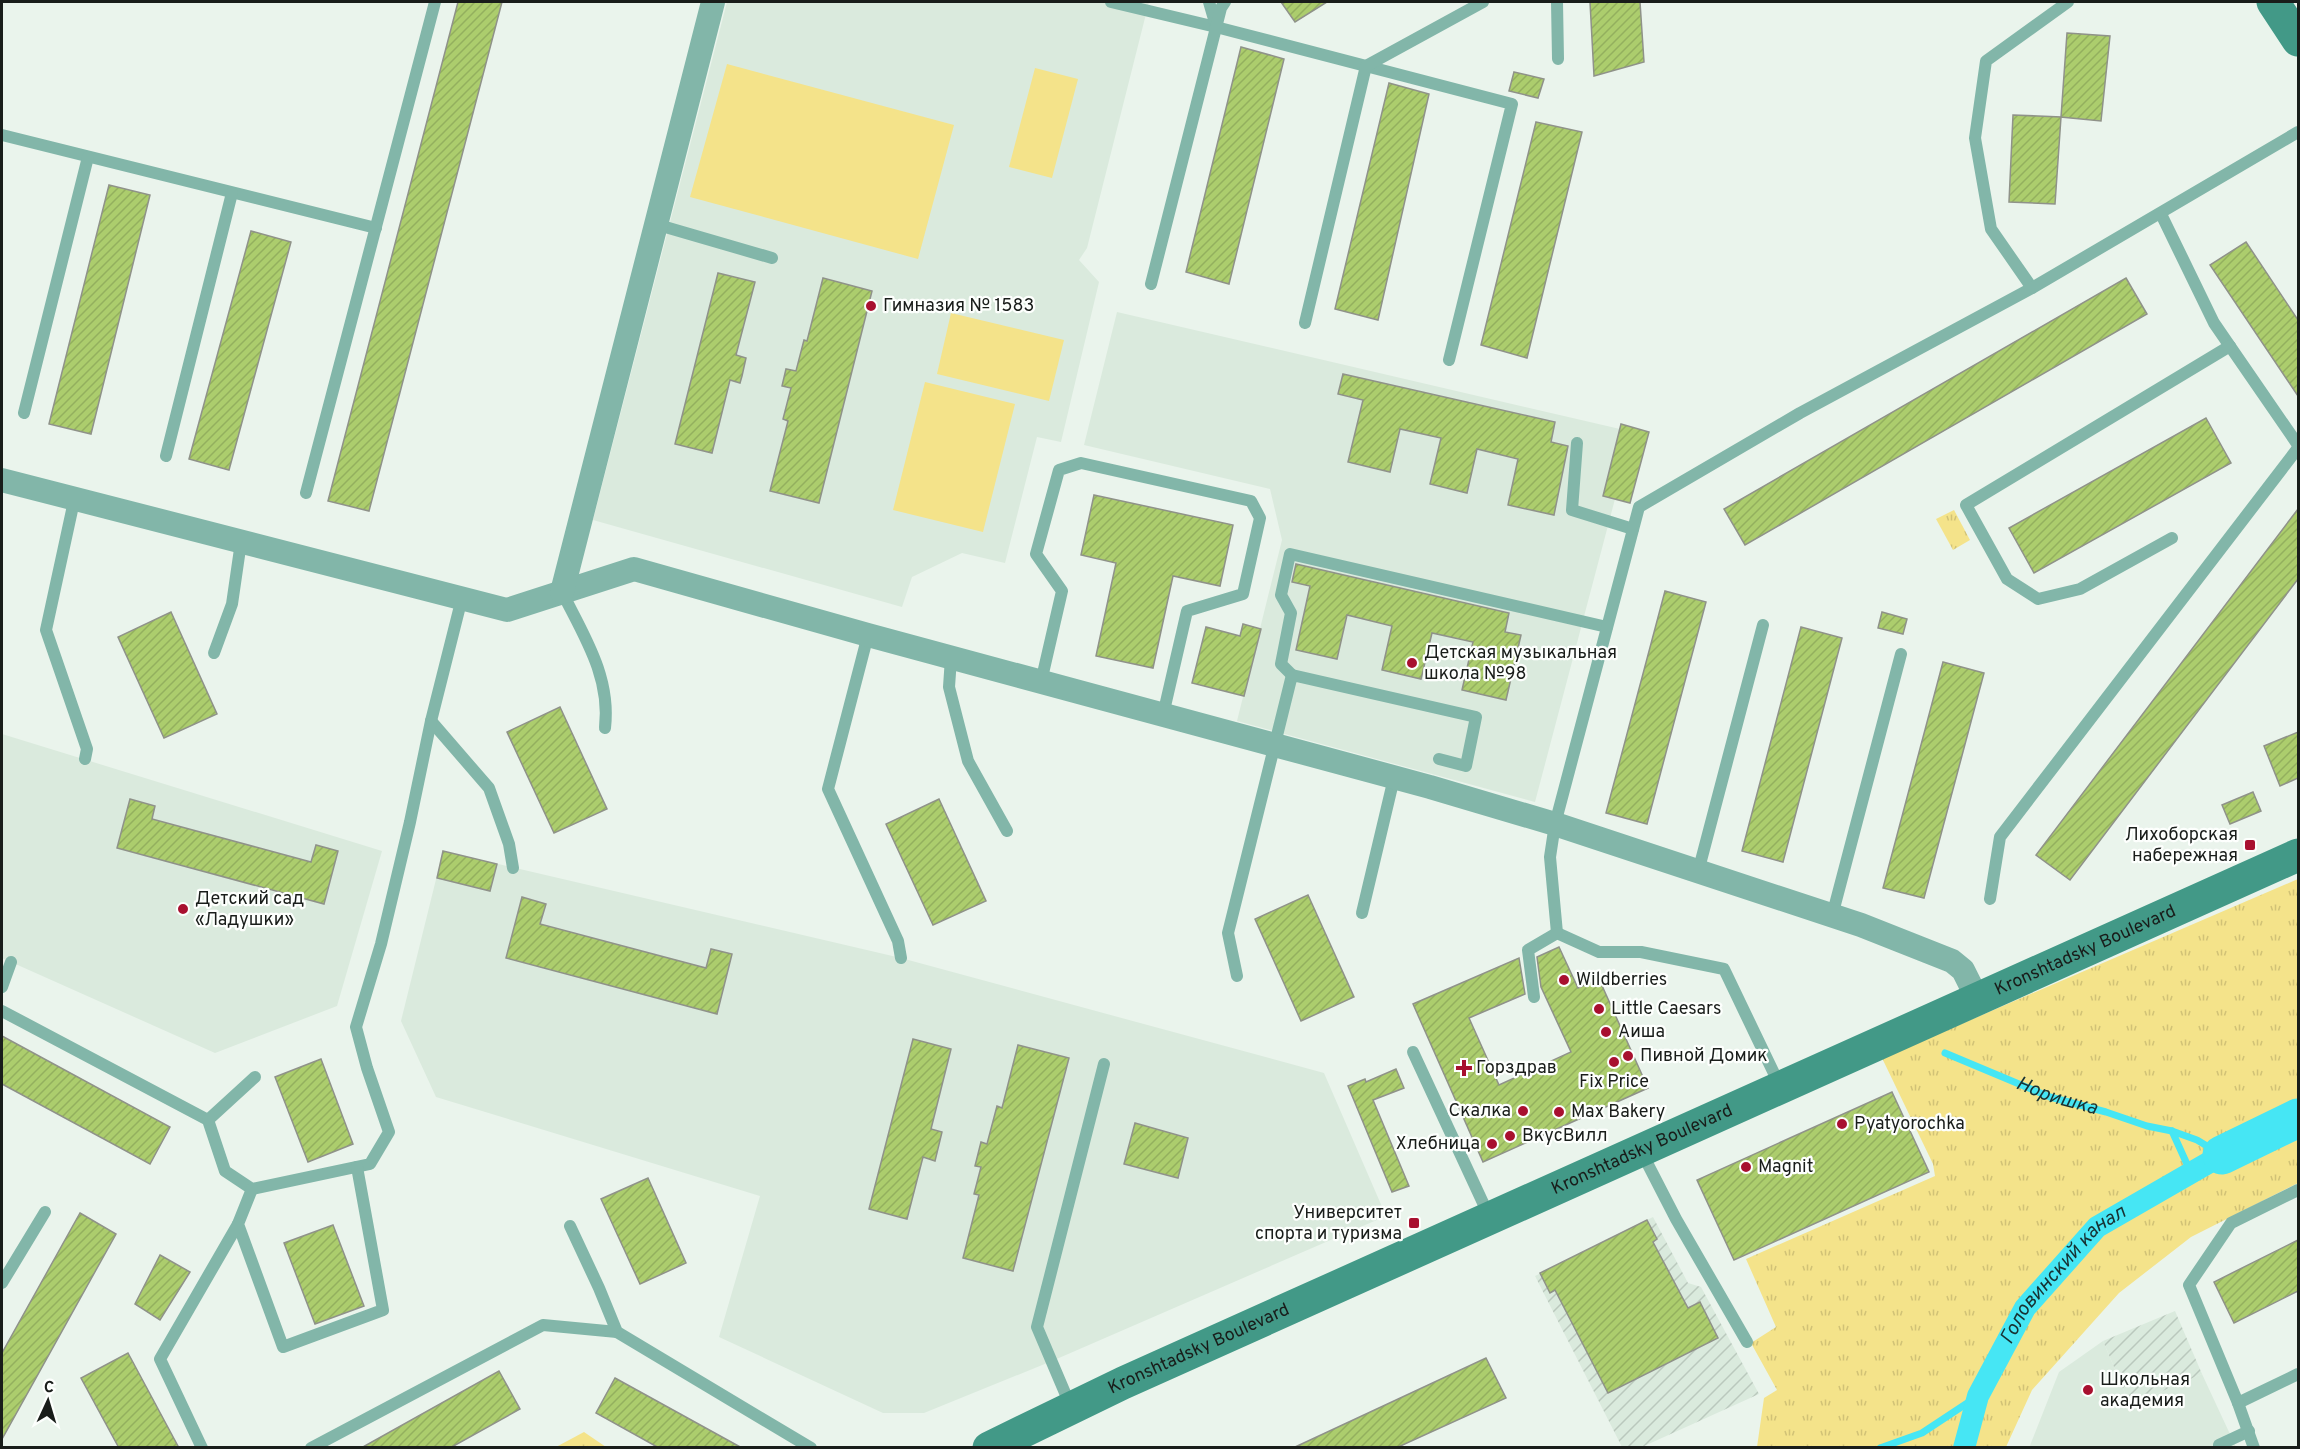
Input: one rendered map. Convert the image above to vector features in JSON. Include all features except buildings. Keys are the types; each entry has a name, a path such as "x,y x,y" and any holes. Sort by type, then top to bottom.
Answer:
{"main road":[{"path":"2273,2 2298,40"},
{"name":"Kronshtadsky Boulevard","path":"989,1448 1071,1408 1640,1150 2298,855"}],"street":[{"path":"562,592 713,2"},
{"path":"2,480 74,501 507,610 634,569 1555,824 1832,916 1952,961 1963,970 1977,998"}],"lane":[{"path":"306,493 435,2"},
{"path":"1111,2 1512,104 1449,360"},
{"path":"1209,2 1216,27"},
{"path":"1151,284 1216,27 1225,2"},
{"path":"1305,323 1366,66 1484,2"},
{"path":"1557,2 1558,59"},
{"path":"2032,288 1991,229 1975,138 1986,61 2068,2"},
{"path":"1557,933 1550,857 1555,824 1639,507 1800,413 2032,288 2298,132"},
{"path":"2,135 376,228"},
{"path":"24,413 87,157"},
{"path":"166,456 232,193"},
{"path":"1990,899 2000,837 2298,447 2214,323 2161,214"},
{"path":"655,224 772,258"},
{"path":"2172,538 2080,589 2038,599 2007,579 1966,505 2230,346"},
{"path":"1577,443 1572,510 1633,529"},
{"path":"1041,682 1062,591 1036,554 1059,470 1081,463 1251,501 1260,518 1243,594 1187,611 1163,715"},
{"path":"74,501 46,630 87,749 85,759"},
{"path":"214,653 232,604 241,542"},
{"path":"1439,759 1466,765 1476,717 1292,675 1281,664 1291,613 1281,595 1290,554 1606,627"},
{"path":"562,592 599,666 607,713 605,728"},
{"path":"2,1011 208,1120 225,1171 252,1189 370,1164 389,1132 356,1027 381,944 431,721 462,598"},
{"path":"1698,872 1763,625"},
{"path":"868,635 828,789 898,941 901,958"},
{"path":"1832,916 1901,654"},
{"path":"951,658 949,687 968,761 1007,831"},
{"path":"1237,976 1228,933 1292,675"},
{"path":"431,721 489,788 509,844 513,868"},
{"path":"1362,913 1394,778"},
{"path":"1534,997 1528,951 1557,933"},
{"path":"1557,933 1599,952 1641,952 1724,969 1780,1087"},
{"path":"2,987 11,962"},
{"path":"1413,1052 1490,1219"},
{"path":"1071,1408 1037,1327 1104,1064"},
{"path":"208,1120 255,1077"},
{"path":"1640,1150 1676,1219 1747,1342"},
{"path":"238,1224 283,1347 383,1310 357,1167"},
{"path":"202,1448 160,1359 238,1224 252,1189"},
{"path":"2254,1448 2238,1403 2189,1285 2231,1223 2298,1190"},
{"path":"2,1283 45,1212"},
{"path":"570,1226 617,1332"},
{"path":"311,1448 543,1326 617,1332 811,1448"},
{"path":"2238,1403 2298,1374"},
{"path":"2218,1445 2249,1431"}],"shaded area":[{"name":"Гимназия № 1583","path":"727,2 1149,2 1087,248 1079,260 1099,282 1061,442 1037,437 1005,563 962,553 912,577 902,607 593,520"},
{"path":"1117,312 1620,429 1603,496 1615,499 1535,802 1237,721 1282,540 1270,489 1084,445"},
{"name":"Детский сад «Ладушки»","path":"2,734 382,851 337,1006 215,1053 2,958"},
{"path":"443,851 901,958 1324,1073 1386,1216 1052,1361 924,1413 883,1413 719,1337 760,1196 436,1097 401,1021"},
{"path":"1653,1217 1688,1283 1701,1287 1759,1394 1642,1447 1622,1447 1535,1276"},
{"path":"2175,1311 2202,1374 2130,1405 2103,1341"},
{"name":"Школьная академия","path":"2103,1341 2130,1405 2202,1374 2236,1447 2029,1448 2059,1372"}],"green space":[{"path":"727,64 954,125 918,259 690,197"},
{"path":"1035,68 1078,79 1052,178 1009,167"},
{"path":"951,313 1064,340 1049,401 937,374"},
{"path":"925,382 1015,404 983,532 893,510"},
{"path":"1954,510 1970,540 1953,550 1936,519"},
{"path":"2298,879 2298,1183 2191,1237 2119,1293 2032,1390 2006,1447 1757,1447 1764,1398 1777,1390 1751,1343 1776,1327 1746,1259 1935,1176 1933,1164 1882,1058"},
{"path":"584,1432 606,1447 556,1447"}],"waterway":[{"name":"Норишка","path":"1945,1053 2050,1097 2197,1140 2222,1155"},
{"name":"Норишка","path":"2222,1155 2298,1118"},
{"name":"Норишка","path":"2172,1131 2191,1173"},
{"name":"Головинский канал","path":"1964,1448 1978,1396 2025,1308 2097,1227 2222,1155"},
{"path":"1880,1448 1922,1433 1978,1396"}],"place":[{"name":"Гимназия № 1583","path":"871,306"},
{"name":"Детская музыкальная школа №98","path":"1412,663"},
{"name":"Лихоборская набережная","path":"2250,845"},
{"name":"Детский сад «Ладушки»","path":"183,909"},
{"name":"Wildberries","path":"1564,980"},
{"name":"Little Caesars","path":"1599,1009"},
{"name":"Аиша","path":"1606,1032"},
{"name":"Пивной Домик","path":"1628,1056"},
{"name":"Fix Price","path":"1614,1062"},
{"name":"Горздрав","path":"1464,1068"},
{"name":"Скалка","path":"1523,1111"},
{"name":"Max Bakery","path":"1559,1112"},
{"name":"Pyatyorochka","path":"1842,1124"},
{"name":"ВкусВилл","path":"1510,1136"},
{"name":"Хлебница","path":"1492,1144"},
{"name":"Magnit","path":"1746,1167"},
{"name":"Университет спорта и туризма","path":"1414,1223"},
{"name":"Школьная академия","path":"2088,1390"}]}
